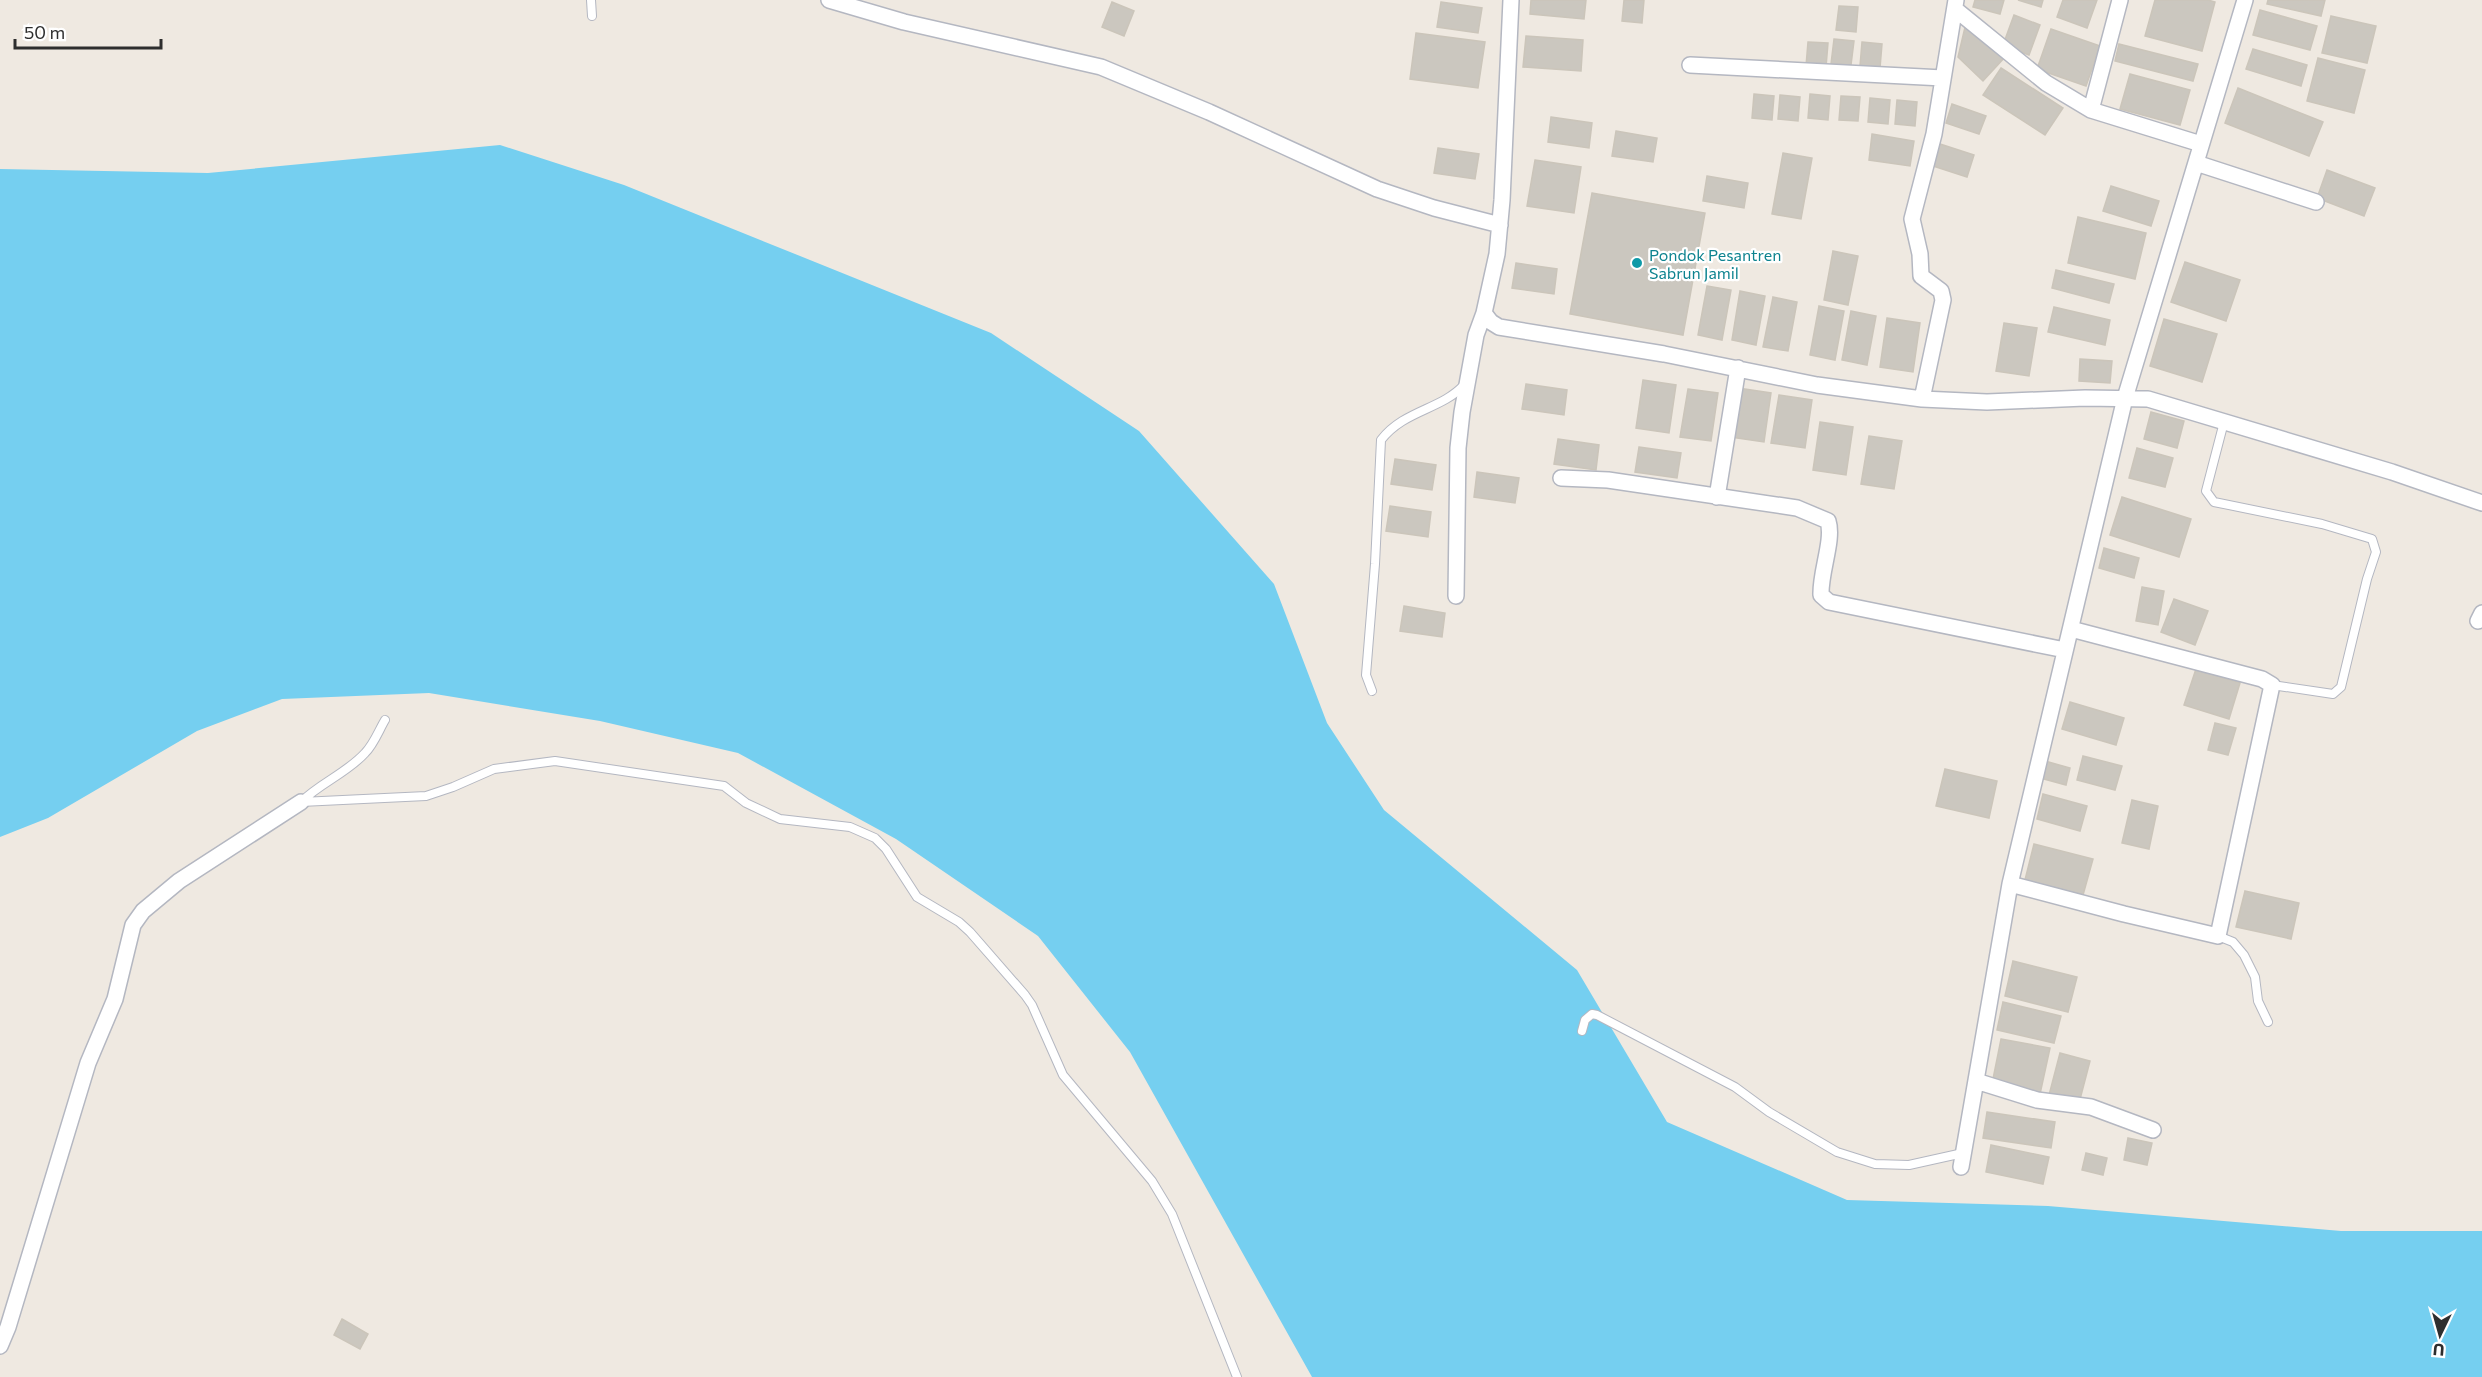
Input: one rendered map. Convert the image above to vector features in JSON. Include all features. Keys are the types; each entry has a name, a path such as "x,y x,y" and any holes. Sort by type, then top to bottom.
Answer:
{"street":[{"path":"829,0 914,24 1101,67 1209,112 1377,189 1434,208 1500,225"},
{"path":"1456,596 1458,448 1476,335 1484,313 1497,254 1511,0"},
{"path":"2091,110 2120,0"},
{"path":"1962,1160 2010,884 2125,398 2245,0"},
{"path":"1955,4 2046,82 2091,110 2201,144"},
{"path":"1922,399 1943,300 1941,291 1921,276 1920,254 1912,219 1934,134 1955,4"},
{"path":"1690,65 1943,78"},
{"path":"2196,163 2316,202"},
{"path":"1484,313 1491,322 1515,331 1738,368 1817,385 1922,399 1987,402 2125,398 2170,405 2392,472 2482,503"},
{"path":"1717,497 1738,368"},
{"path":"1562,478 1608,480 1797,508 1828,521 1831,530 1821,579 1821,595 1829,602 2065,650"},
{"path":"2010,884 2218,936 2272,685 2262,679 2071,629"},
{"path":"0,1346 12,1317 88,1063 115,999 133,925 143,911 179,881 301,802"},
{"path":"1976,1082 2037,1100 2091,1107 2153,1130"}],"lane":[{"path":"591,0 592,16"},
{"path":"1372,691 1366,675 1376,564 1381,440 1389,429 1408,416 1433,405 1459,390 1467,382"},
{"path":"2224,422 2206,492 2214,502 2322,524 2372,539 2376,552 2367,579 2341,687 2333,694 2272,685"},
{"path":"301,802 314,790 350,767 367,751 385,720"},
{"path":"301,802 426,796 494,769 555,761 724,786 746,803 780,819 850,827 875,838 886,849 917,897 964,927 1025,995 1032,1005 1064,1075 1152,1181 1172,1214 1238,1377"},
{"path":"2218,936 2233,942 2244,955 2255,977 2258,1000 2268,1022"},
{"path":"1582,1031 1585,1020 1592,1014 1608,1020 1735,1088 1769,1112 1837,1152 1875,1164 1909,1165 1962,1160"}],"water":[{"path":"500,145 624,185 991,333 1139,431 1274,584 1327,723 1384,810 1577,970 1667,1122 1847,1200 2048,1206 2341,1231 2482,1231 2482,1377 1312,1377 1130,1052 1038,936 896,839 738,753 600,721 429,693 282,699 197,731 48,818 0,837 0,169 208,173"}],"building":[{"path":"1531,0 1586,0 1584,19 1530,14"},
{"path":"1624,0 1644,0 1642,23 1622,21"},
{"path":"1975,0 2004,0 2000,14 1973,7"},
{"path":"2018,0 2043,0 2041,7"},
{"path":"2063,0 2097,0 2087,28 2057,17"},
{"path":"2155,0 2215,2 2202,51 2145,36"},
{"path":"2268,0 2325,0 2321,16 2267,4"},
{"path":"1112,2 1134,11 1124,36 1102,27"},
{"path":"1441,2 1482,8 1478,33 1437,27"},
{"path":"1839,6 1858,7 1856,32 1836,30"},
{"path":"2260,10 2317,26 2310,50 2253,35"},
{"path":"2014,15 2040,25 2029,55 2003,45"},
{"path":"2331,16 2376,26 2367,63 2322,53"},
{"path":"1966,23 2005,57 1983,81 1958,57"},
{"path":"2051,29 2100,46 2086,86 2037,69"},
{"path":"1416,33 1485,42 1478,88 1410,79"},
{"path":"1526,36 1583,40 1581,71 1523,67"},
{"path":"1834,39 1854,41 1851,65 1831,64"},
{"path":"1808,42 1828,43 1826,67 1806,66"},
{"path":"1862,42 1882,44 1880,68 1860,66"},
{"path":"2119,44 2198,64 2193,81 2115,61"},
{"path":"2253,49 2307,65 2301,86 2246,69"},
{"path":"2318,58 2365,70 2354,113 2307,101"},
{"path":"2001,68 2063,108 2045,135 1983,95"},
{"path":"2130,74 2190,90 2180,125 2120,109"},
{"path":"2238,88 2323,122 2309,156 2225,123"},
{"path":"1754,94 1774,96 1772,120 1752,118"},
{"path":"1810,94 1830,96 1828,120 1808,118"},
{"path":"1780,95 1800,97 1798,121 1778,119"},
{"path":"1841,96 1860,97 1858,121 1839,120"},
{"path":"1870,98 1890,100 1888,124 1868,122"},
{"path":"1897,100 1917,102 1915,126 1895,124"},
{"path":"1952,104 1986,116 1979,134 1946,123"},
{"path":"1551,117 1592,123 1589,148 1548,142"},
{"path":"1616,131 1657,138 1653,162 1612,156"},
{"path":"1872,134 1914,141 1910,166 1869,160"},
{"path":"1937,143 1974,155 1967,177 1930,165"},
{"path":"1438,148 1479,154 1475,179 1434,173"},
{"path":"1783,153 1812,158 1801,219 1772,214"},
{"path":"1535,160 1581,167 1574,213 1527,206"},
{"path":"2327,170 2375,188 2364,216 2317,198"},
{"path":"1707,176 1748,183 1744,208 1703,201"},
{"path":"2111,186 2159,201 2151,226 2103,211"},
{"name":"Pondok Pesantren Sabrun Jamil","path":"1592,193 1705,213 1683,335 1570,314"},
{"path":"2078,217 2146,233 2135,279 2068,263"},
{"path":"1833,251 1858,256 1848,305 1824,300"},
{"path":"2185,262 2240,280 2226,321 2171,302"},
{"path":"1516,263 1557,269 1554,294 1512,288"},
{"path":"2056,270 2114,284 2109,303 2052,288"},
{"path":"1707,286 1731,290 1722,340 1698,335"},
{"path":"1740,291 1765,296 1756,345 1732,340"},
{"path":"1773,297 1797,302 1788,351 1763,347"},
{"path":"1819,306 1844,311 1835,360 1810,355"},
{"path":"2054,307 2110,320 2105,345 2048,332"},
{"path":"1851,311 1876,316 1867,365 1842,360"},
{"path":"1887,318 1920,323 1913,372 1880,367"},
{"path":"2164,319 2217,334 2202,382 2150,366"},
{"path":"2004,323 2037,328 2029,376 1996,371"},
{"path":"2080,359 2112,361 2110,383 2079,381"},
{"path":"1643,380 1676,385 1669,433 1636,428"},
{"path":"1526,384 1567,390 1564,415 1522,409"},
{"path":"1738,388 1771,393 1764,442 1731,437"},
{"path":"1688,389 1718,393 1711,441 1680,437"},
{"path":"1779,395 1812,400 1805,448 1771,443"},
{"path":"2151,412 2184,421 2177,448 2144,439"},
{"path":"1820,422 1853,427 1846,475 1813,470"},
{"path":"1869,436 1902,441 1894,489 1861,484"},
{"path":"1558,439 1599,445 1596,470 1554,464"},
{"path":"1639,447 1681,453 1677,478 1635,472"},
{"path":"2137,448 2173,458 2165,487 2129,478"},
{"path":"1395,459 1436,465 1432,490 1391,484"},
{"path":"1477,472 1519,478 1515,503 1474,497"},
{"path":"2122,497 2191,519 2179,557 2110,535"},
{"path":"1390,506 1431,512 1428,537 1386,531"},
{"path":"2104,548 2139,558 2134,578 2099,568"},
{"path":"2142,587 2164,591 2158,625 2136,621"},
{"path":"2174,599 2208,611 2195,645 2161,632"},
{"path":"1404,606 1445,613 1442,637 1400,631"},
{"path":"2196,669 2240,683 2229,719 2184,705"},
{"path":"2070,702 2124,718 2116,745 2062,729"},
{"path":"2215,723 2236,728 2228,755 2208,750"},
{"path":"2083,756 2122,766 2115,790 2077,780"},
{"path":"2045,761 2070,768 2066,785 2040,778"},
{"path":"1945,769 1997,781 1989,818 1936,806"},
{"path":"2043,794 2087,806 2080,831 2037,819"},
{"path":"2132,800 2158,806 2149,849 2122,843"},
{"path":"2034,844 2093,859 2083,895 2025,880"},
{"path":"2245,891 2299,903 2291,939 2236,927"},
{"path":"2013,961 2077,977 2068,1012 2005,996"},
{"path":"2003,1002 2061,1016 2054,1043 1997,1030"},
{"path":"2001,1039 2050,1048 2040,1094 1992,1084"},
{"path":"2060,1053 2090,1061 2078,1107 2048,1099"},
{"path":"1987,1112 2055,1122 2051,1148 1983,1138"},
{"path":"2128,1138 2152,1143 2147,1165 2124,1160"},
{"path":"1991,1145 2049,1157 2043,1184 1986,1172"},
{"path":"2086,1153 2107,1158 2103,1175 2082,1170"},
{"path":"342,1319 368,1334 360,1349 334,1335"}],"place":[{"name":"Pondok Pesantren Sabrun Jamil","path":"1637,263"}]}
